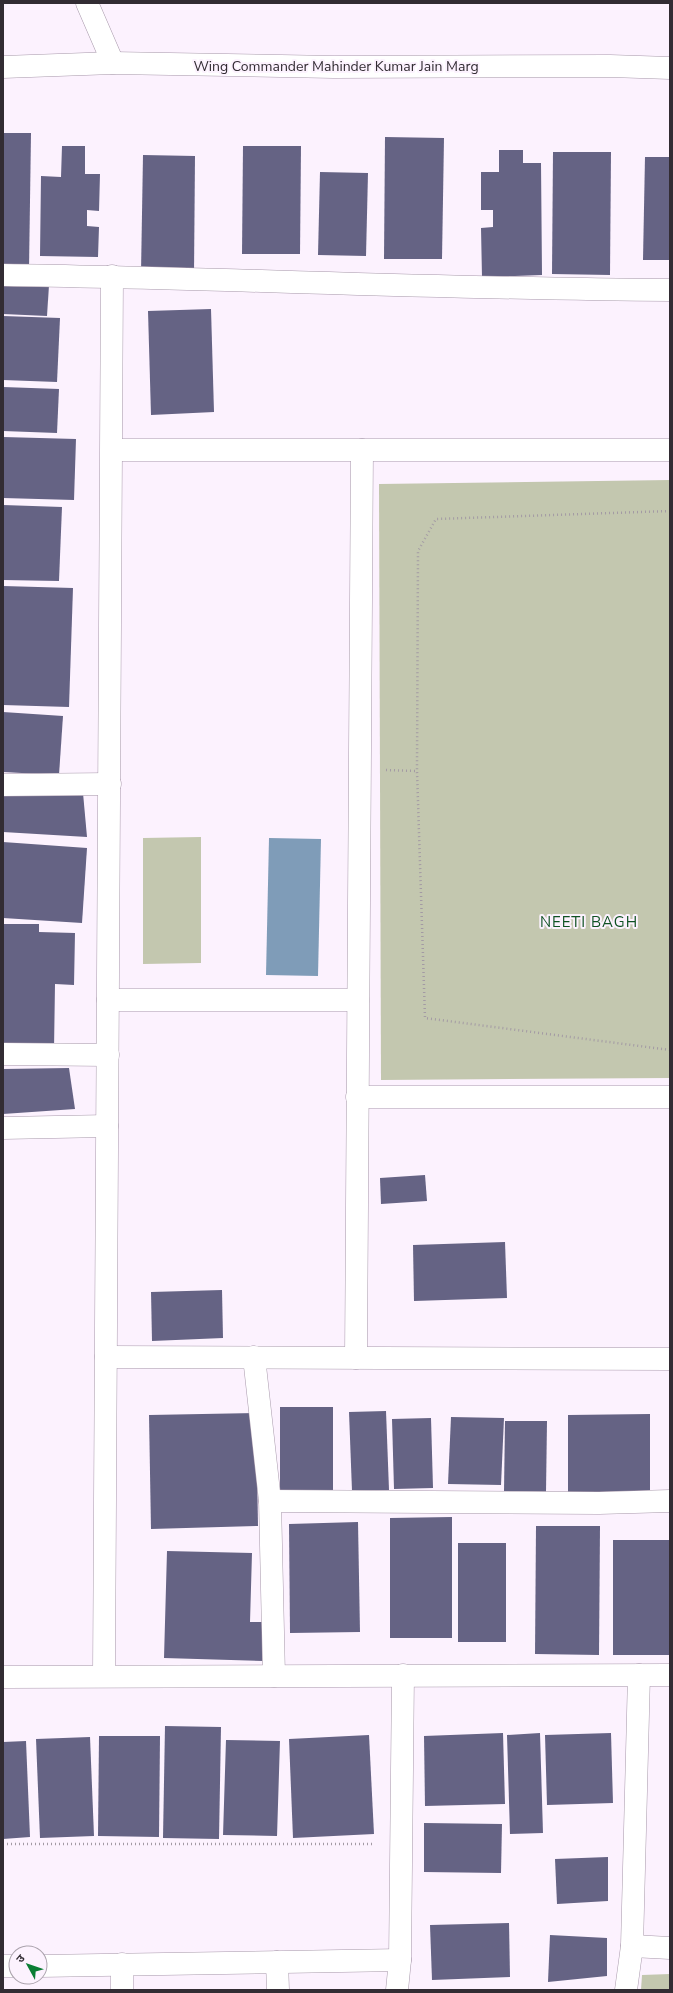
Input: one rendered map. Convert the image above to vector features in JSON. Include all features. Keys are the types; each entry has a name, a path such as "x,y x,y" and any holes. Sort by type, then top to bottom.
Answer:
{"street":[{"path":"87,3 113,63"},
{"name":"Wing Commander Mahinder Kumar Jain Marg","path":"3,67 113,63 334,68 610,66 670,68"},
{"path":"3,275 112,276 538,290 670,290"},
{"path":"104,1676 112,276"},
{"path":"112,450 670,450"},
{"path":"356,1358 362,450"},
{"path":"3,785 110,784"},
{"path":"108,1000 358,1000"},
{"path":"3,1054 108,1055"},
{"path":"358,1096 670,1097"},
{"path":"3,1128 107,1126"},
{"path":"106,1357 670,1359"},
{"path":"254,1357 270,1501 274,1676"},
{"path":"270,1501 591,1503 670,1501"},
{"path":"626,1990 632,1946 639,1674"},
{"path":"398,1990 402,1844 403,1675"},
{"path":"3,1677 670,1675"},
{"path":"632,1946 670,1948"},
{"path":"48,1966 400,1960"},
{"path":"277,1962 278,1990"},
{"path":"122,1964 122,1990"}],"path":[{"path":"670,511 436,519 418,551 417,771 425,1018 670,1050"},
{"path":"360,771 417,771"},
{"path":"3,1844 402,1844"}],"green space":[{"path":"670,480 670,1078 381,1080 379,484"},
{"path":"201,837 201,963 143,964 143,838"},
{"path":"670,1974 670,1990 641,1990 642,1975"}],"water":[{"path":"269,838 321,839 318,976 266,975"}],"building":[{"path":"3,133 31,133 29,269 3,269"},
{"path":"385,137 444,138 442,259 384,259"},
{"path":"62,146 85,146 85,174 100,174 99,211 87,210 87,226 99,227 98,257 40,256 41,176 61,177"},
{"path":"243,146 301,146 300,254 242,254"},
{"path":"499,150 523,150 523,163 541,163 542,275 482,277 481,228 493,227 493,210 481,210 481,172 499,172"},
{"path":"553,152 611,152 610,275 552,274"},
{"path":"143,155 195,156 194,274 141,273"},
{"path":"645,157 670,157 670,260 643,260"},
{"path":"320,172 368,173 366,256 318,255"},
{"path":"3,283 49,285 47,316 3,314"},
{"path":"211,309 214,412 151,415 148,311"},
{"path":"3,316 60,318 57,382 3,380"},
{"path":"3,387 59,389 57,433 3,431"},
{"path":"3,437 76,439 74,500 3,498"},
{"path":"3,505 62,507 59,581 3,580"},
{"path":"3,586 73,588 69,707 3,705"},
{"path":"3,712 63,716 59,775 3,772"},
{"path":"83,793 87,837 3,832 3,794"},
{"path":"3,842 87,848 82,923 3,918"},
{"path":"3,924 39,924 39,932 75,933 74,985 55,984 54,1050 3,1050"},
{"path":"69,1068 75,1109 3,1114 3,1069"},
{"path":"425,1175 427,1201 381,1204 380,1178"},
{"path":"505,1242 507,1298 414,1301 413,1245"},
{"path":"222,1290 223,1338 152,1341 151,1292"},
{"path":"280,1407 333,1407 333,1495 280,1495"},
{"path":"386,1411 389,1490 352,1491 349,1412"},
{"path":"256,1413 258,1526 151,1529 149,1415"},
{"path":"650,1414 650,1492 568,1493 568,1415"},
{"path":"451,1417 504,1418 501,1485 448,1484"},
{"path":"431,1418 433,1488 394,1489 392,1419"},
{"path":"505,1421 547,1421 546,1492 504,1491"},
{"path":"452,1517 452,1638 390,1638 390,1518"},
{"path":"358,1522 360,1632 290,1633 289,1524"},
{"path":"536,1526 600,1526 599,1655 535,1654"},
{"path":"613,1540 670,1540 670,1655 613,1655"},
{"path":"458,1543 506,1543 506,1642 458,1642"},
{"path":"167,1551 252,1553 250,1622 264,1622 263,1661 164,1658"},
{"path":"165,1726 221,1727 219,1839 163,1838"},
{"path":"503,1733 505,1804 425,1806 424,1736"},
{"path":"540,1733 543,1833 510,1834 507,1735"},
{"path":"611,1733 613,1803 547,1805 545,1735"},
{"path":"369,1735 374,1834 293,1838 289,1739"},
{"path":"99,1736 160,1736 159,1837 98,1836"},
{"path":"90,1737 94,1836 40,1838 36,1739"},
{"path":"226,1740 280,1741 277,1836 223,1835"},
{"path":"26,1741 30,1837 3,1839 3,1742"},
{"path":"424,1823 502,1824 501,1873 424,1872"},
{"path":"608,1857 608,1901 557,1904 555,1859"},
{"path":"509,1923 510,1977 432,1980 430,1925"},
{"path":"550,1935 607,1938 607,1976 548,1982"}],"district":[{"name":"NEETI BAGH","path":"589,922"}]}
